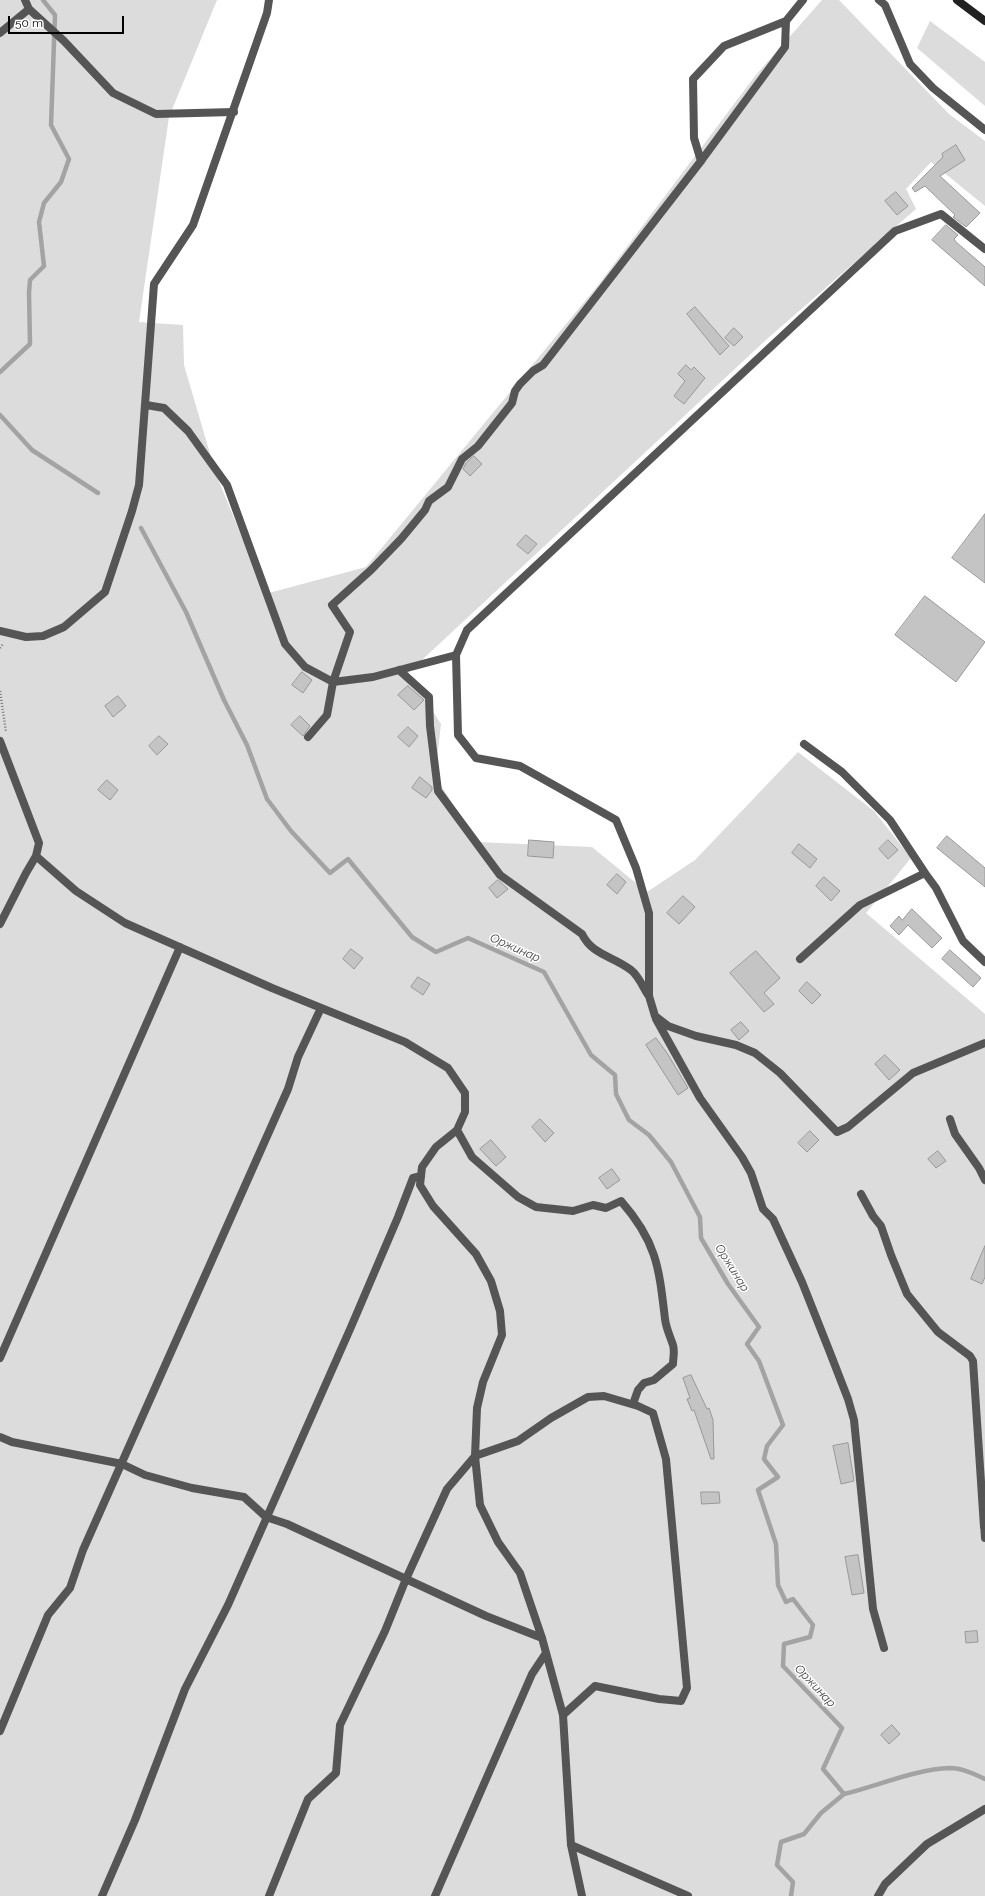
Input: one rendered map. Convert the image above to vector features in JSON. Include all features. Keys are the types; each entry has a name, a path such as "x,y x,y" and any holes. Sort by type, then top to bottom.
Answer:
{"main road":[{"path":"957,0 985,21"}],"street":[{"path":"25,0 29,9 64,40 113,93 156,114 234,112"},
{"path":"0,631 26,637 43,636 64,627 104,592 132,511 139,485 154,284 193,224 234,112 267,14 269,0"},
{"path":"700,161 694,138 693,79 724,46 786,21 803,0"},
{"path":"879,0 885,5 910,64 933,88 985,130"},
{"path":"0,34 29,9"},
{"path":"308,737 327,715 333,682 350,632 332,605 401,539 425,510 429,501 448,487 462,459 478,446 512,403 515,391 527,376 543,365 700,161 785,46 786,21"},
{"path":"648,996 649,913 636,868 616,820 520,766 476,758 458,736 456,656 467,630 895,231 941,214 985,249"},
{"path":"146,405 164,408 188,431 227,485 285,644 305,667 333,682 373,677 456,656"},
{"path":"399,670 429,697 430,726 438,791 500,875 582,934 587,944 603,955 613,958 632,971 648,996 654,1016 700,1098 742,1157 764,1209 773,1219 802,1282 848,1399 854,1420 873,1609 884,1648"},
{"path":"0,741 39,843 36,856 0,924"},
{"path":"804,744 842,772 890,820 936,888 964,941 985,962"},
{"path":"36,856 76,891 125,923 321,1008 405,1042 448,1068 465,1093 466,1112 457,1130 436,1147 422,1167 420,1185 433,1206 480,1260 491,1281 500,1310 502,1335 483,1382 477,1408 475,1456 480,1505 498,1542 520,1573 542,1638 563,1715 571,1845 582,1896"},
{"path":"800,959 860,905 925,873"},
{"path":"0,1358 180,947"},
{"path":"0,1731 48,1616 70,1588 83,1550 288,1089 298,1057 321,1008"},
{"path":"654,1016 668,1026 696,1036 736,1045 755,1053 780,1073 837,1132 848,1127 913,1073 985,1043"},
{"path":"950,1119 955,1134 979,1168 985,1180"},
{"path":"457,1130 472,1156 518,1197 536,1207 573,1211 593,1205 606,1208 621,1201 633,1215 647,1236 659,1270 664,1300 665,1320 674,1347 673,1364 654,1380 644,1383 638,1390 633,1404"},
{"path":"102,1896 135,1820 185,1689 228,1605 354,1320 413,1178 421,1176"},
{"path":"861,1194 873,1216 881,1226 907,1294 938,1332 970,1356 973,1361 985,1538"},
{"path":"269,1896 308,1799 336,1772 340,1724 385,1631 406,1579 447,1489 475,1456 518,1441 551,1418 588,1397 604,1396 633,1404 653,1413 666,1459 687,1688 681,1701 659,1699 595,1686 563,1715"},
{"path":"0,1437 12,1442 122,1464 145,1475 192,1488 244,1497 266,1517 287,1524 486,1616 542,1638"},
{"path":"984,1527 985,1498"},
{"path":"435,1896 532,1674 546,1653"},
{"path":"878,1896 885,1884 927,1844 985,1809"},
{"path":"571,1845 688,1896"}],"shaded area":[{"path":"0,0 217,0 169,117 139,322 183,325 184,365 216,474 265,594 366,567 599,284 755,76 822,0 839,0 949,114 985,141 985,206 931,162 906,189 916,209 767,339 408,673 441,724 435,776 477,842 592,847 647,892 695,860 798,752 874,811 911,858 866,913 985,1014 985,1896 0,1896"},
{"path":"930,21 985,62 985,106 917,48"}],"building":[{"path":"956,145 965,160 940,176 980,213 966,227 953,217 955,215 925,186 915,192 912,188 943,157 942,154"},
{"path":"896,192 908,206 897,215 885,201"},
{"path":"946,225 958,235 954,239 956,242 985,267 985,286 932,240"},
{"path":"695,307 729,346 720,355 687,314"},
{"path":"734,328 743,337 734,346 725,338"},
{"path":"686,365 691,370 694,367 705,378 684,404 674,396 685,381 678,374"},
{"path":"474,456 482,464 470,476 463,469 466,463"},
{"path":"985,514 985,583 952,558"},
{"path":"526,535 537,544 528,554 517,545"},
{"path":"925,596 985,642 956,682 895,635"},
{"path":"302,672 312,680 303,693 292,685"},
{"path":"408,686 424,700 414,710 398,695"},
{"path":"118,696 126,706 113,717 105,706"},
{"path":"300,716 310,726 303,736 291,725"},
{"path":"408,727 418,736 409,747 398,737"},
{"path":"159,736 168,744 157,755 149,746"},
{"path":"420,777 432,787 432,790 426,798 412,788"},
{"path":"107,780 118,790 110,800 98,790"},
{"path":"947,836 985,868 985,887 937,848"},
{"path":"529,840 554,842 553,858 528,856"},
{"path":"888,840 898,850 888,859 879,849"},
{"path":"799,844 817,859 810,868 792,853"},
{"path":"617,874 626,882 617,894 607,885"},
{"path":"824,877 840,891 831,901 816,886"},
{"path":"498,880 508,889 497,898 489,888"},
{"path":"683,896 695,907 679,924 667,913"},
{"path":"912,909 942,938 932,948 908,925 899,935 890,926 899,916 902,920"},
{"path":"351,949 363,958 354,969 343,959"},
{"path":"950,950 981,978 973,987 942,959"},
{"path":"756,951 780,978 764,993 774,1004 764,1012 730,973"},
{"path":"418,977 430,984 423,995 411,987"},
{"path":"807,982 821,995 812,1004 799,991"},
{"path":"741,1022 749,1031 739,1040 731,1030"},
{"path":"656,1038 688,1088 678,1095 646,1045"},
{"path":"885,1055 900,1070 889,1080 875,1064"},
{"path":"540,1119 554,1133 545,1142 532,1127"},
{"path":"810,1131 819,1140 807,1152 798,1143"},
{"path":"491,1140 506,1157 496,1166 480,1149"},
{"path":"938,1151 946,1161 936,1168 928,1159"},
{"path":"612,1169 620,1180 607,1189 599,1178"},
{"path":"985,1246 985,1277 982,1284 971,1279"},
{"path":"691,1375 707,1409 709,1408 713,1420 714,1459 711,1459 694,1410 692,1411 687,1399 690,1398 683,1378"},
{"path":"848,1443 854,1481 841,1484 833,1446"},
{"path":"701,1492 719,1492 720,1503 702,1504"},
{"path":"858,1555 864,1593 852,1595 845,1557"},
{"path":"977,1631 978,1642 966,1643 965,1632"},
{"path":"892,1725 900,1734 889,1744 881,1735"}],"waterway":[{"path":"0,372 30,344 30,280 44,266 39,222 44,203 61,182 69,159 51,125 55,15 43,0"},
{"path":"0,415 32,450 98,493"},
{"name":"Оржинар","path":"141,528 186,612 224,700 247,745 267,799 291,831 330,873 348,859 412,937 436,952 468,938 544,972 591,1055 615,1075 616,1094 629,1120 649,1135 671,1162 700,1217 701,1238 728,1284 759,1327 747,1344 759,1361 783,1425 767,1446 764,1459 778,1477 758,1490 776,1544 778,1585 786,1602 793,1599 813,1625 810,1637 784,1644 783,1666 842,1728 823,1769 844,1794 821,1813 804,1834 781,1842 777,1865 793,1882 791,1896"},
{"path":"844,1794 924,1771 937,1769 959,1769 985,1779"}]}
